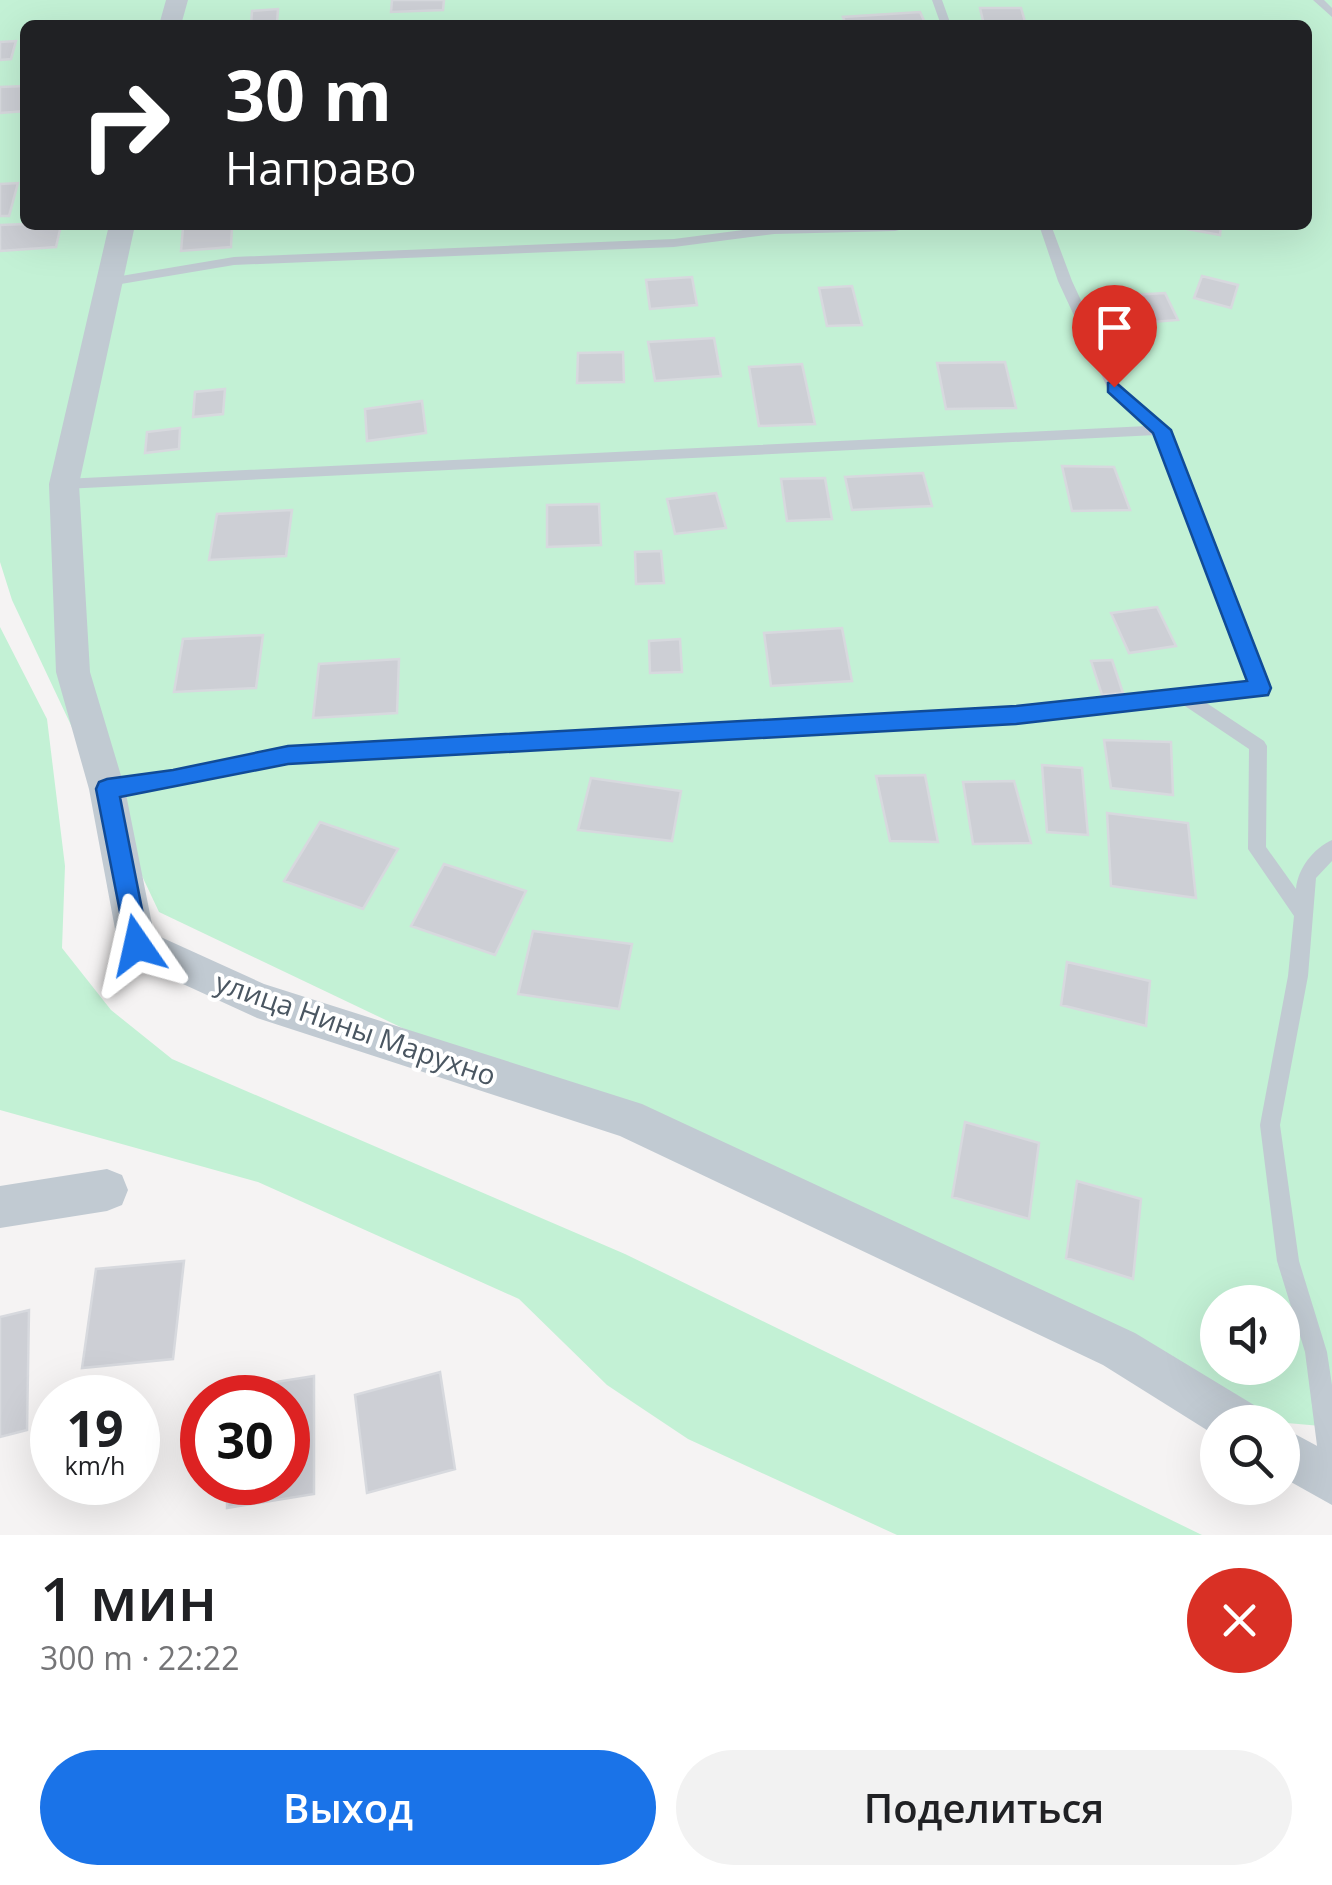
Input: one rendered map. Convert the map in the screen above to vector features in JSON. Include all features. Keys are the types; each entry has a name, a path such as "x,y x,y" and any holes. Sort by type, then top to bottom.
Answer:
{"street":[{"name":"улица Нины Марухно","path":"121,230 64,484 73,672 107,789 137,945 257,1000 627,1118 1119,1350 1210,1405"},
{"path":"0,1208 108,1190"},
{"path":"1300,1461 1332,1481"}],"lane":[{"path":"1318,0 1332,14"},
{"path":"109,282 234,261 674,243 774,230"},
{"path":"107,789 173,780 288,755 1016,715 1260,688 1161,430 1114,387 1046,230"},
{"path":"64,484 1161,430"},
{"path":"1185,697 1258,746 1256,849 1303,913"},
{"path":"1332,848 1307,874 1298,976 1270,1124 1288,1262 1324,1351 1332,1469"}],"green space":[{"path":"0,0 1332,0 1332,1427 1300,1424 1300,1405 1200,1408 159,912 12,600 0,562"},
{"path":"0,627 47,719 65,866 62,948 111,1010 172,1059 625,1254 1202,1535 897,1535 688,1439 607,1385 519,1299 258,1182 0,1110"}],"building":[{"path":"392,0 444,0 443,10 391,12"},
{"path":"980,8 1021,8 1025,20 983,20"},
{"path":"278,9 277,20 251,20 252,11"},
{"path":"920,12 924,20 844,20 843,17"},
{"path":"16,41 11,59 0,60 0,42"},
{"path":"20,86 20,111 0,113 0,87"},
{"path":"18,183 9,216 0,216 0,184"},
{"path":"20,224 20,230 60,230 56,247 0,251 0,225"},
{"path":"183,230 232,230 231,247 181,251"},
{"path":"1192,230 1220,230 1220,235"},
{"path":"1202,276 1238,285 1231,308 1194,298"},
{"path":"692,277 697,305 650,309 646,280"},
{"path":"852,286 862,325 827,326 819,288"},
{"path":"1165,293 1178,320 1127,324 1115,296"},
{"path":"714,338 721,376 655,381 648,342"},
{"path":"623,352 624,382 577,383 578,353"},
{"path":"1005,362 1016,408 946,409 937,363"},
{"path":"802,364 815,424 759,426 749,367"},
{"path":"225,389 223,414 193,417 195,392"},
{"path":"422,401 426,433 367,441 365,409"},
{"path":"180,428 179,449 145,453 147,432"},
{"path":"1062,466 1114,467 1130,510 1072,511"},
{"path":"923,473 932,506 852,510 845,477"},
{"path":"825,478 832,519 787,521 781,479"},
{"path":"716,493 726,528 675,534 667,499"},
{"path":"599,504 601,545 547,547 547,505"},
{"path":"292,510 286,556 209,560 217,514"},
{"path":"661,551 664,583 636,584 635,552"},
{"path":"1157,607 1176,646 1129,653 1111,613"},
{"path":"842,628 852,681 771,686 764,633"},
{"path":"263,635 256,688 174,692 183,639"},
{"path":"680,639 682,672 650,673 649,641"},
{"path":"399,659 397,713 313,718 319,664"},
{"path":"1112,660 1123,693 1102,695 1091,661"},
{"path":"1104,740 1171,742 1173,795 1111,788"},
{"path":"1042,765 1082,768 1088,835 1047,832"},
{"path":"925,775 938,842 890,841 876,776"},
{"path":"591,778 681,791 672,841 578,830"},
{"path":"1014,781 1031,843 973,844 963,782"},
{"path":"1107,813 1188,823 1196,898 1111,886"},
{"path":"320,822 398,849 363,909 284,881"},
{"path":"444,864 526,891 495,955 411,926"},
{"path":"533,931 632,944 619,1009 518,994"},
{"path":"1067,962 1150,981 1146,1026 1061,1005"},
{"path":"965,1122 1039,1143 1029,1219 952,1197"},
{"path":"1077,1181 1141,1199 1133,1279 1066,1258"},
{"path":"184,1261 173,1359 82,1368 96,1269"},
{"path":"29,1310 27,1430 0,1437 0,1317"},
{"path":"440,1372 455,1469 367,1493 355,1395"},
{"path":"314,1376 314,1494 310,1495 310,1377"}],"route":[{"path":"137,945 107,789 173,780 288,755 1016,715 1260,688 1161,430 1114,387"}]}
